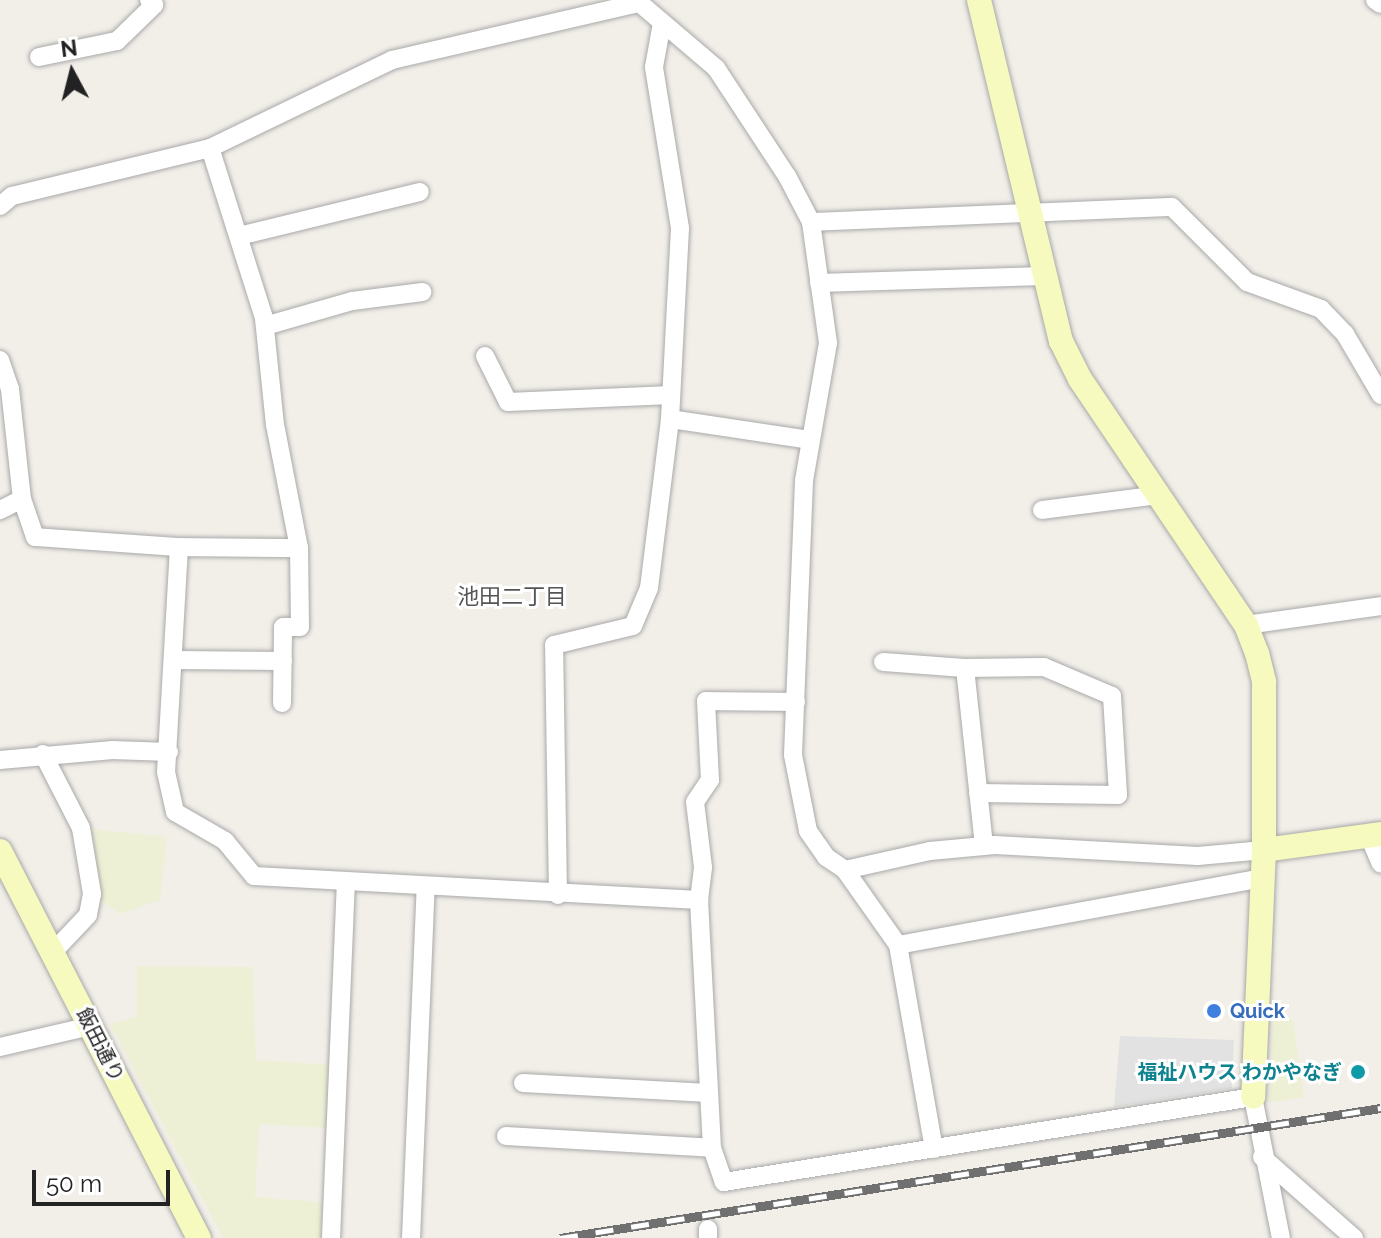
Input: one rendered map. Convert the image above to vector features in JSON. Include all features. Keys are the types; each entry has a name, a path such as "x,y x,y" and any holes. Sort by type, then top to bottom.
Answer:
{"street":[{"path":"39,57 117,41 154,5 149,0"},
{"path":"979,0 1061,341 1080,379 1246,625 1264,682 1264,850 1253,1097 1262,1157 1281,1238"},
{"path":"1375,0 1381,4"},
{"path":"0,206 12,196 210,148 392,60 637,2 716,68 787,176 811,222 828,343 810,440 798,570 793,755 808,831 826,857 845,870 898,945 934,1149"},
{"path":"558,895 554,645 633,626 649,588 670,419 680,228 654,67 662,23"},
{"path":"210,148 265,326 275,425 299,548 300,627 283,627 282,703"},
{"path":"239,236 420,192"},
{"path":"811,222 1028,209 1172,207 1247,282 1321,309 1345,334 1381,395"},
{"path":"819,283 1043,276"},
{"path":"265,326 352,301 422,292"},
{"path":"485,356 508,402 671,395"},
{"path":"0,360 10,389 9,504 35,537 179,547 299,548"},
{"path":"670,419 810,440"},
{"path":"1042,510 1159,495"},
{"path":"179,547 175,660 166,772 175,812 225,841 254,876 558,895 699,900"},
{"path":"1246,625 1381,606"},
{"path":"175,660 283,661"},
{"path":"883,662 965,668 1044,667 1112,696 1118,795 978,793"},
{"path":"965,668 984,846"},
{"path":"796,702 706,701 710,780 695,802 703,867 699,900 712,1148 724,1182 1253,1097"},
{"path":"0,760 43,754 169,752"},
{"path":"43,754 81,828 92,894 88,915 52,953"},
{"path":"845,870 930,851 984,846 1198,856 1375,835 1381,864"},
{"name":"飯田通り","path":"0,851 199,1238"},
{"path":"898,945 1262,878"},
{"path":"331,1238 346,882"},
{"path":"411,1238 426,887"},
{"path":"0,1047 91,1026"},
{"path":"523,1083 709,1093"},
{"path":"506,1136 712,1148"},
{"path":"1262,1157 1354,1238"}],"green space":[{"path":"81,828 167,837 160,900 120,914 92,894"},
{"path":"137,966 253,967 256,1060 334,1065 331,1128 259,1124 255,1197 330,1203 328,1238 223,1238 110,1024 137,1017"},
{"path":"1272,1018 1293,1019 1304,1098 1269,1102"}],"shaded area":[{"path":"1120,1036 1234,1040 1232,1088 1114,1107"}],"railway":[{"path":"560,1238 1381,1108"}],"place":[{"name":"Quick","path":"1214,1011"},
{"name":"福祉ハウス わかやなぎ","path":"1358,1072"}],"district":[{"name":"池田二丁目","path":"512,597"}]}
